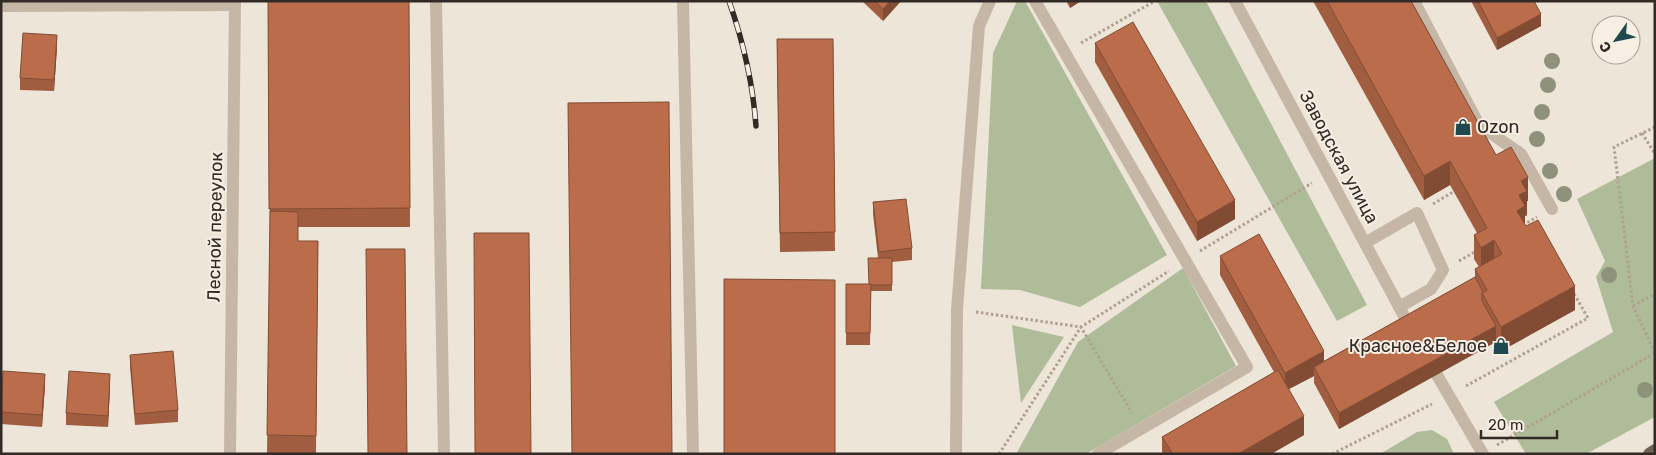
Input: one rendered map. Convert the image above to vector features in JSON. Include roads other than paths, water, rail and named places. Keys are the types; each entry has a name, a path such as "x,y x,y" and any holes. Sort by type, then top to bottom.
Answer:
{"main road":[{"path":"1648,454 1655,450"}],"street":[{"path":"436,1 444,454"},
{"path":"683,1 693,454"},
{"path":"956,454 957,310 979,26 990,1"},
{"path":"1035,1 1247,367 1098,454"},
{"name":"Заводская улица","path":"1235,1 1411,329"},
{"path":"1414,1 1479,125 1521,154 1552,209"},
{"path":"1,6 235,3"},
{"name":"Лесной переулок","path":"230,454 235,3"},
{"path":"1364,243 1417,213 1443,270 1431,289 1399,307"},
{"path":"1437,375 1483,453"}],"railway":[{"path":"729,1 747,63 756,126"}],"place":[{"name":"Ozon","path":"1463,127"},
{"name":"Красное&Белое","path":"1501,346"}]}
